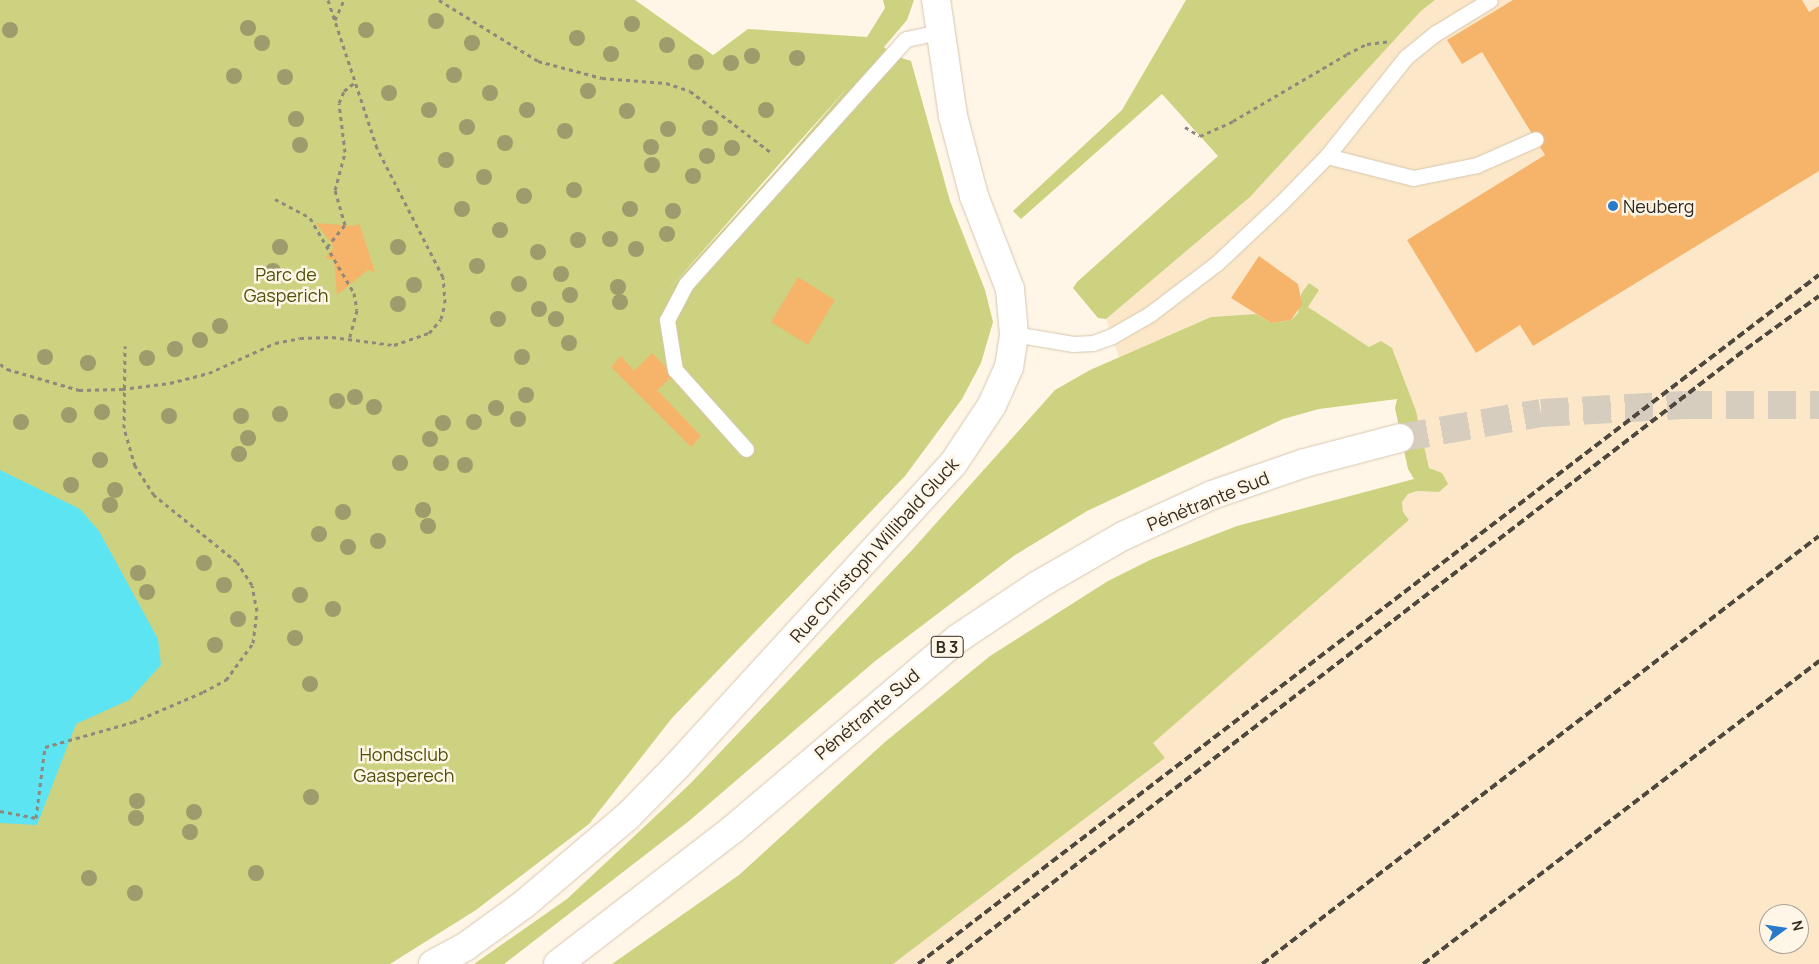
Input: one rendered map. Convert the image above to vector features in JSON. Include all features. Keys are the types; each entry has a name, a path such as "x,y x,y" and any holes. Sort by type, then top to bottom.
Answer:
{"main road":[{"name":"Rue Christoph Willibald Gluck","path":"433,964 465,947 523,906 628,816 676,767 953,464 992,404 1009,367 1014,334 1010,289 974,196 953,116 936,0"},
{"name":"Pénétrante Sud","path":"558,964 732,830 957,639 1038,585 1123,536 1212,495 1305,463 1400,438"}],"lane":[{"path":"1014,334 1073,344 1093,343 1130,327 1217,263 1327,156 1406,58 1436,33 1490,0"},
{"path":"746,449 675,370 667,320 686,284 906,39 940,32"},
{"path":"1327,156 1413,178 1477,165 1536,140"}],"path":[{"path":"0,364 6,369 79,390 122,390 170,383 209,373 275,342 332,336 349,340 394,345 414,340 429,333 441,319 446,303 443,277 378,148 354,83 328,0"},
{"path":"335,20 344,0"},
{"path":"439,0 538,61 602,78 666,83 690,91 773,154"},
{"path":"1185,127 1200,136 1233,121 1346,54 1367,44 1394,40"},
{"path":"327,247 345,225 335,190 345,152 339,103 344,91 354,83"},
{"path":"275,199 310,218 354,293 357,310 349,340"},
{"path":"0,811 36,818 45,747 133,722 167,710 226,680 253,644 257,611 252,585 237,562 154,495 135,466 124,428 122,390 124,346"}],"shaded area":[{"path":"1435,0 1819,0 1819,964 893,964 1165,758 1152,743 1409,520 1403,513 1402,502 1408,494 1417,491 1439,492 1429,468 1416,411 1369,347 1308,307 1310,283 1301,294 1298,313 1291,320 1281,324 1271,323 1256,314 1211,317 1119,357 1106,319 1250,197 1421,11"}],"green space":[{"name":"Parc de Gasperich","path":"0,0 635,0 713,55 748,29 867,37 885,8 883,0 914,0 907,20 884,47 892,55 911,61 950,201 985,290 993,322 981,363 962,399 905,476 672,718 589,824 476,910 390,964 0,964","holes":["850,85 782,164 664,295"]},
{"path":"1186,0 1435,0 1421,11 1250,197 1106,319 1098,318 1073,288 1077,282 1218,156 1162,94 1021,219 1013,211 1122,110"},
{"path":"1309,283 1319,290 1308,307 1369,347 1381,341 1392,348 1416,411 1429,468 1442,473 1448,484 1439,492 1417,491 1408,494 1402,502 1403,512 1409,520 1153,743 1165,758 893,964 612,964 739,875 885,742 990,656 1108,581 1152,559 1237,526 1414,479 1408,469 1395,408 1397,399 1319,409 1283,419 1087,511 1015,555 874,662 689,821 504,964 474,964 567,899 690,784 913,549 1055,390 1090,370 1211,317 1256,314 1271,323 1291,320 1298,313 1301,294"}],"water":[{"path":"0,470 80,509 99,531 158,639 161,665 129,700 76,724 37,825 0,823"}],"building":[{"name":"Neuberg","path":"1513,0 1802,0 1809,12 1819,6 1819,171 1533,346 1520,325 1476,353 1407,240 1545,155 1482,52 1462,64 1447,40"},
{"path":"316,223 355,226 359,223 375,272 368,270 337,295 334,260 325,258 334,247"},
{"path":"1259,256 1298,284 1302,304 1291,320 1271,323 1231,298"},
{"path":"798,277 835,300 808,345 771,322"},
{"path":"652,353 674,375 657,390 701,436 691,447 611,367 621,356 634,371"}],"tunnel":[{"path":"1400,438 1541,413 1684,405 1819,405"}],"railway":[{"path":"918,964 1819,275"},
{"path":"947,964 1746,349 1819,296"},
{"path":"1262,964 1819,536"},
{"path":"1423,964 1819,661"}],"place":[{"name":"Neuberg","path":"1613,206"}],"park label":[{"name":"Hondsclub Gaasperech","path":"404,765"}]}
